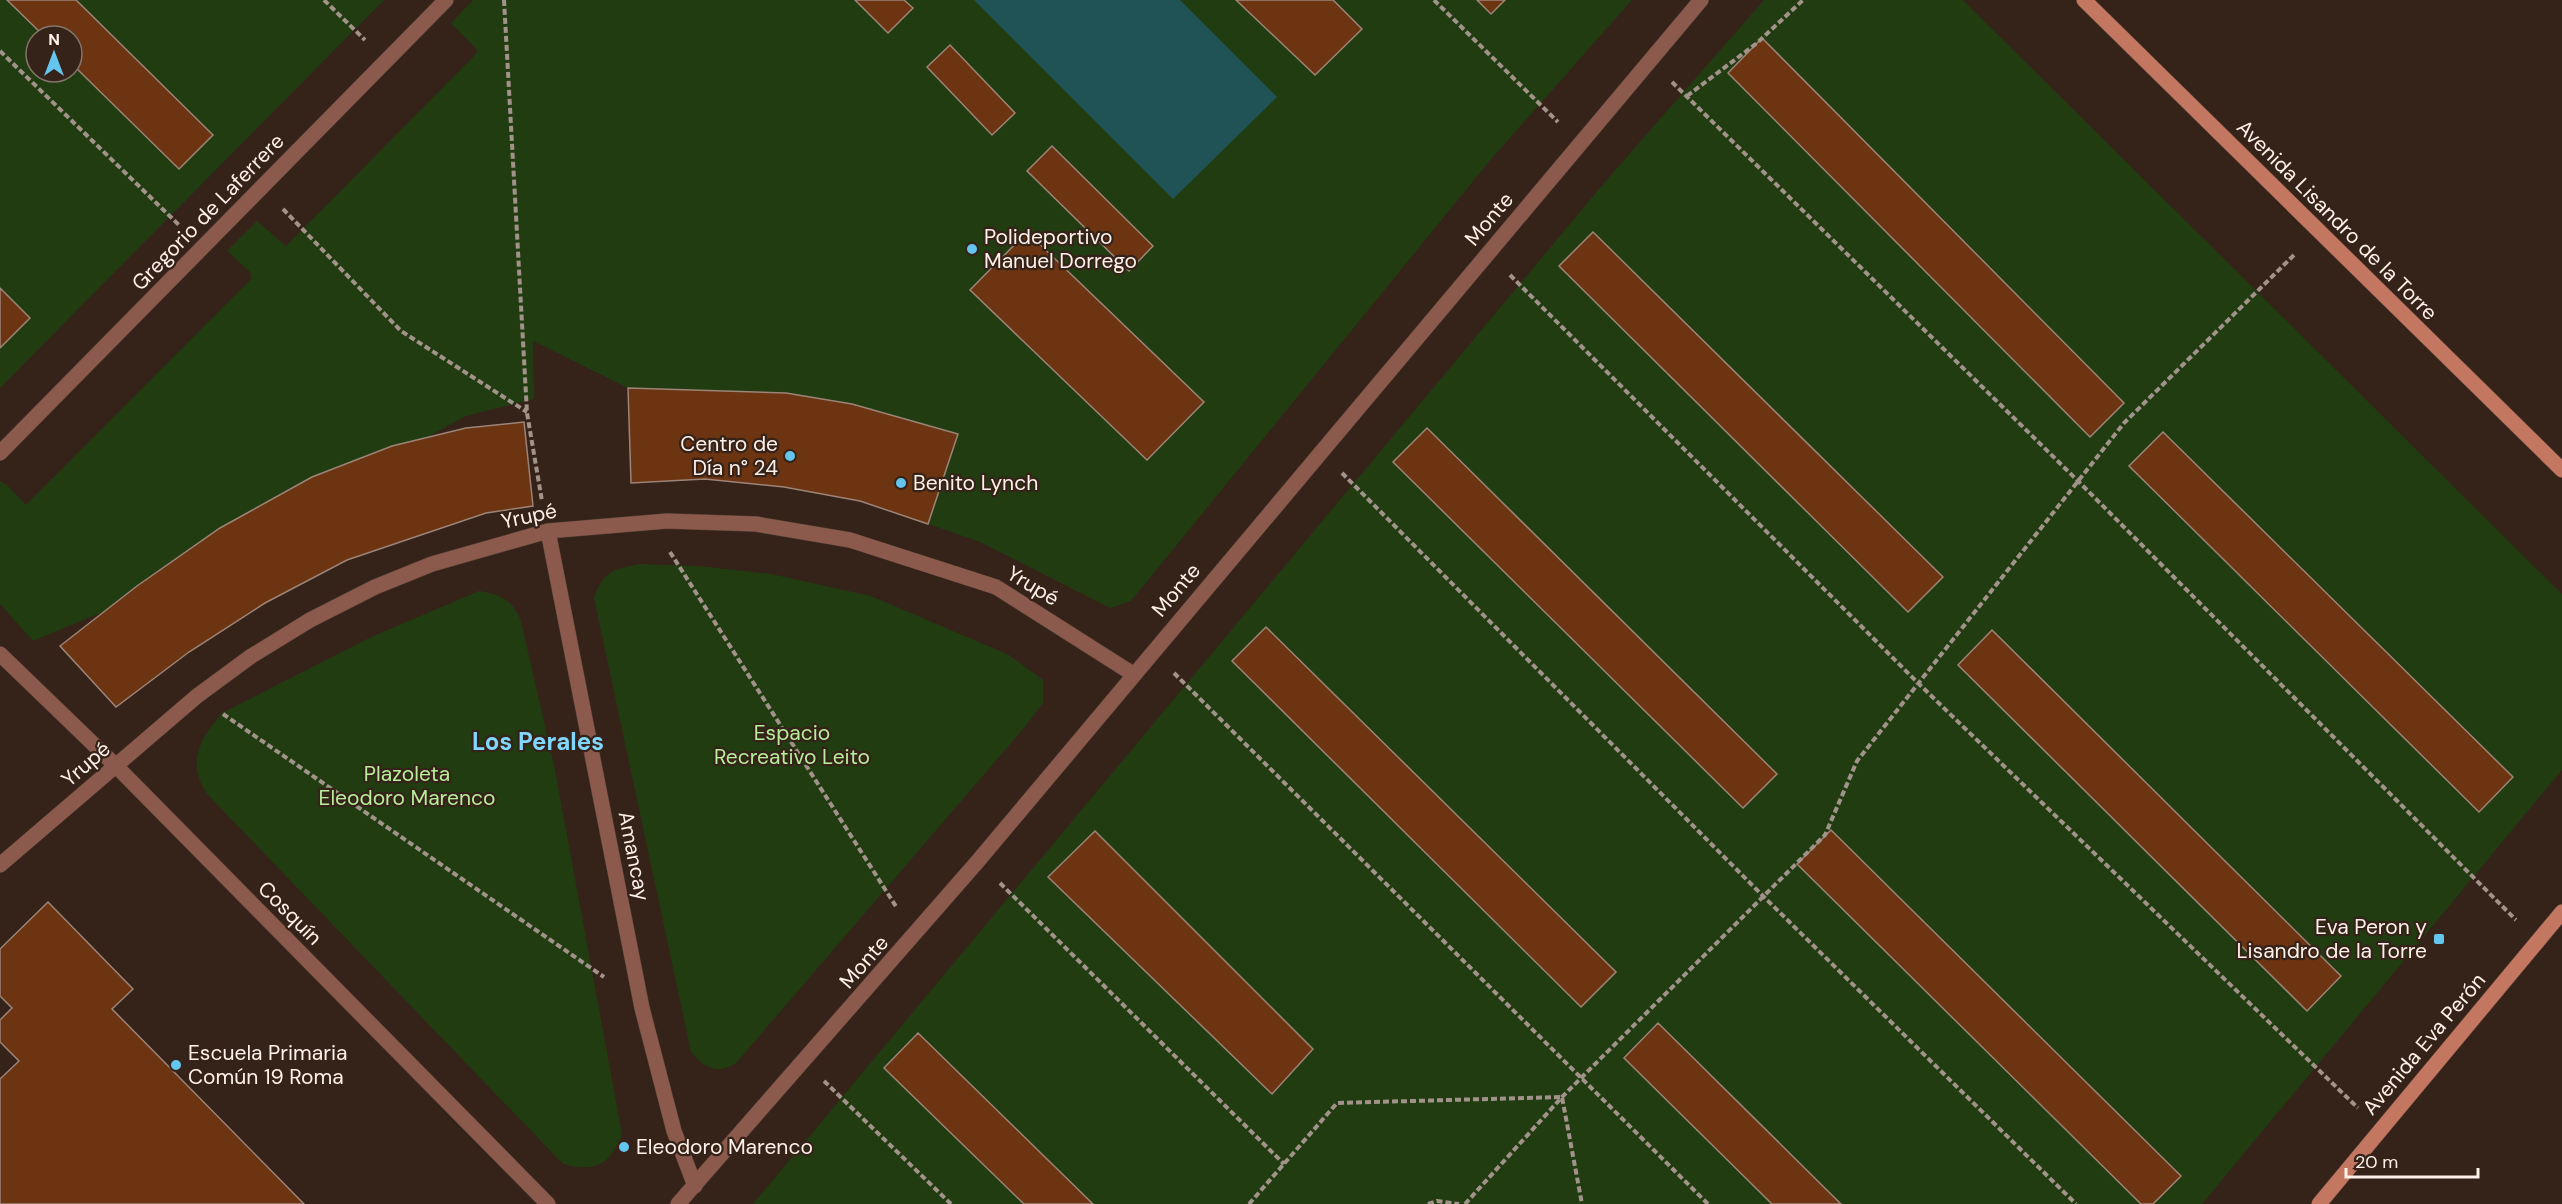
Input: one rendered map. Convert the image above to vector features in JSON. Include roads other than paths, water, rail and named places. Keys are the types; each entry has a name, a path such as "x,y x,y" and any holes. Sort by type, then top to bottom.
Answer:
{"main road":[{"name":"Avenida Lisandro de la Torre","path":"2084,0 2562,470"},
{"name":"Avenida Eva Perón","path":"2319,1204 2562,912"}],"street":[{"name":"Gregorio de Laferrere","path":"0,453 446,0"},
{"name":"Monte","path":"678,1204 915,936 1701,0"},
{"name":"Yrupé","path":"0,865 197,696 250,657 310,620 375,587 442,561 548,531 651,521 756,524 850,540 996,587 1133,674"},
{"name":"Amancay","path":"548,531 642,1008 674,1131 695,1186"},
{"name":"Cosquín","path":"0,654 116,766 548,1204"}],"water":[{"path":"974,0 1180,0 1277,97 1173,199"}],"place":[{"name":"Polideportivo Manuel Dorrego","path":"972,249"},
{"name":"Centro de Día n° 24","path":"790,456"},
{"name":"Benito Lynch","path":"901,483"},
{"name":"Eva Peron y Lisandro de la Torre","path":"2439,939"},
{"name":"Escuela Primaria Común 19 Roma","path":"176,1065"},
{"name":"Eleodoro Marenco","path":"624,1147"}],"district":[{"name":"Los Perales","path":"538,742"}],"park label":[{"name":"Espacio Recreativo Leito","path":"792,745"},
{"name":"Plazoleta Eleodoro Marenco","path":"407,786"}]}
